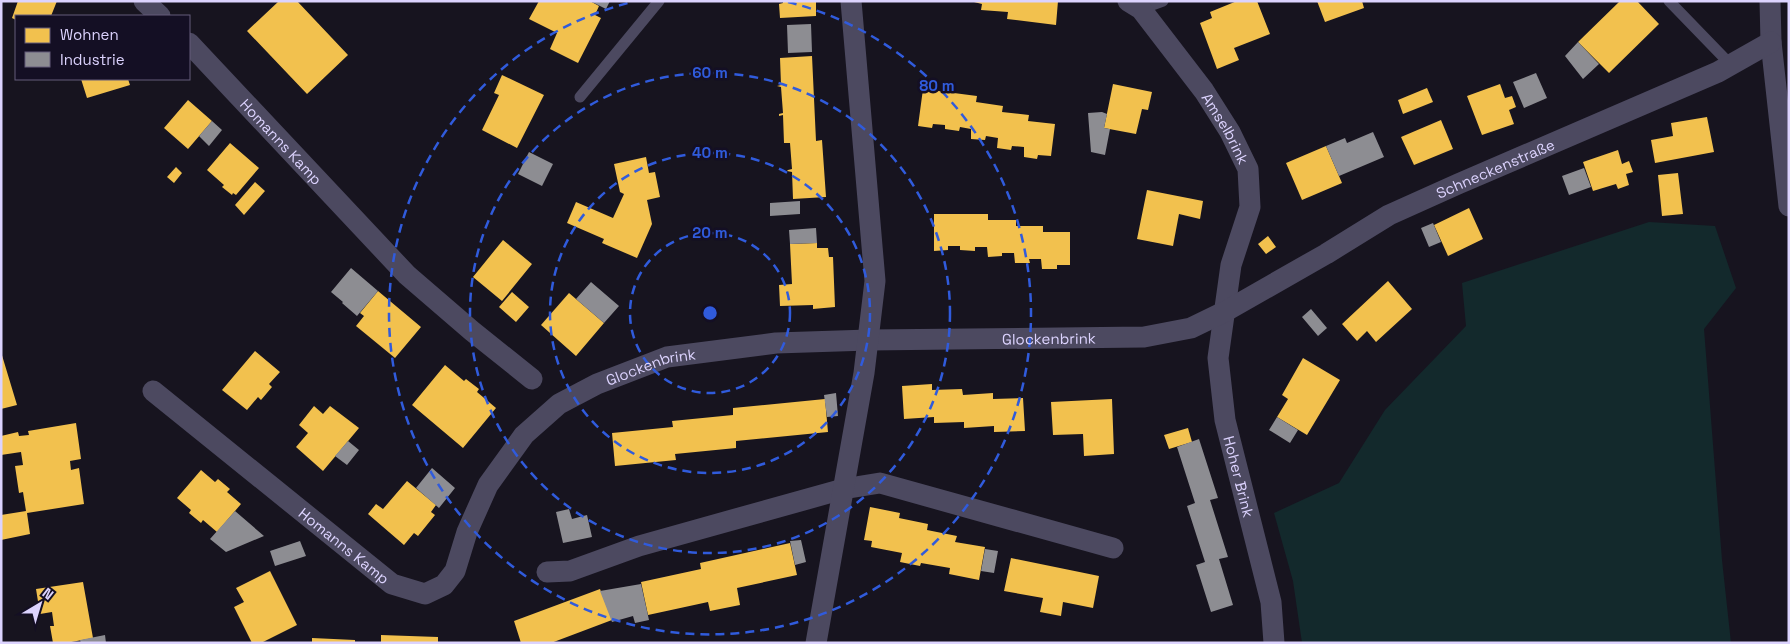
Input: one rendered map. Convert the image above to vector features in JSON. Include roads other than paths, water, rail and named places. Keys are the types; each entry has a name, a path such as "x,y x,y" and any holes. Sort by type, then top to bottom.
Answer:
{"street":[{"path":"144,1 159,15"},
{"path":"816,643 869,340 875,281 852,1"},
{"path":"1770,1 1771,42 1789,206"},
{"name":"Amselbrink","path":"1135,5 1204,91 1230,132 1248,169 1250,206 1231,265 1226,311"},
{"name":"Schneckenstraße","path":"1226,311 1326,254 1389,215 1718,72 1771,42"},
{"name":"Homanns Kamp","path":"190,44 407,275 532,379"},
{"name":"Glockenbrink","path":"559,404 597,384 667,357 776,343 1144,337 1191,328 1226,311"},
{"name":"Hoher Brink","path":"1226,311 1218,358 1225,420 1272,602 1274,643"},
{"name":"Homanns Kamp","path":"153,390 392,584 425,594 444,585 455,571 467,532 488,485 524,435 559,404"},
{"path":"547,572 570,571 639,546 843,489 880,483 1114,548"}],"lane":[{"path":"580,97 659,1"},
{"path":"1135,5 1163,1"},
{"path":"1669,1 1731,64"}]}
